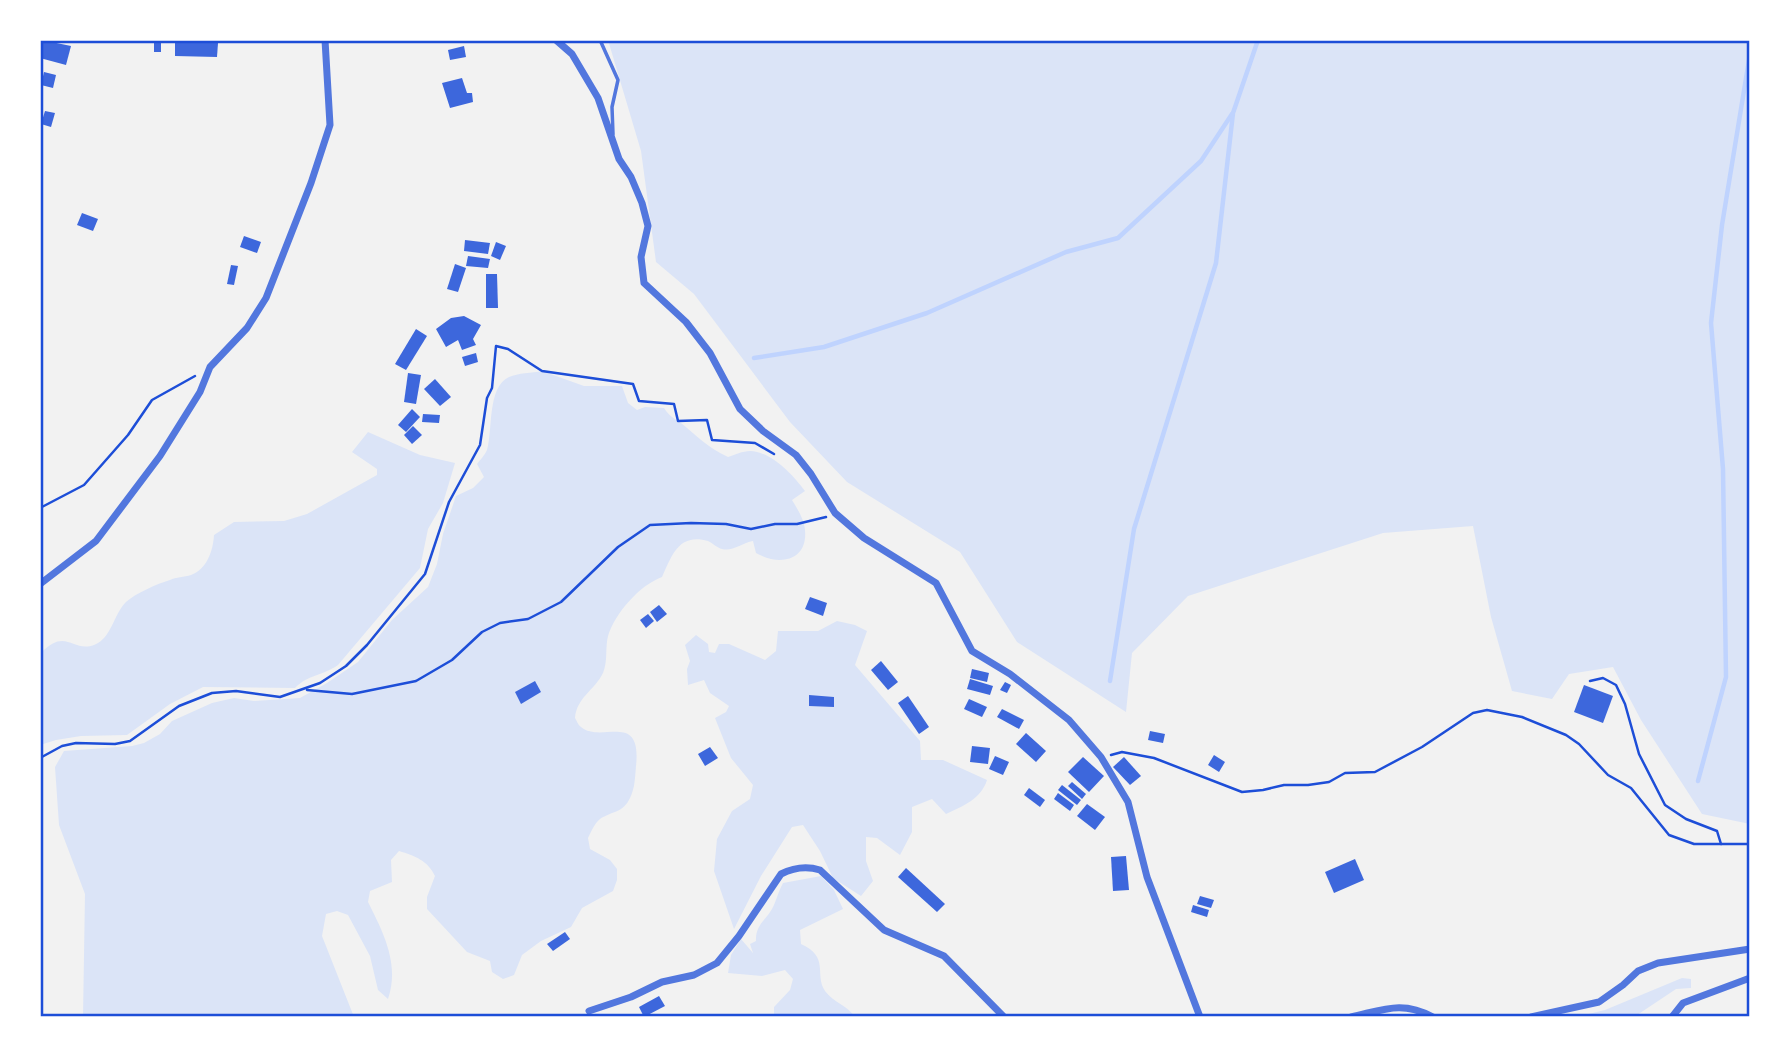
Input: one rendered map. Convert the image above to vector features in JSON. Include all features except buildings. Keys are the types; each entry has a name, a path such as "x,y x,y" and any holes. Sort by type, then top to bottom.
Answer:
{"street":[{"path":"40,584 96,541 160,456 200,392 210,367 247,328 266,298 311,183 330,125 325,40"},
{"path":"556,40 572,54 598,98 613,143 642,203 648,226 641,257 644,283 686,322 710,352 740,409 762,431 796,456 811,474 835,513 864,538 936,583 972,651 1010,674 1069,720 1101,757 1128,802 1147,877 1200,1017"},
{"path":"589,1011 631,997 662,982 694,975 717,962 781,874 791,869 812,867 820,870 884,930 944,956 1004,1017"},
{"path":"1531,1017 1599,1002 1638,971 1658,963 1750,948"},
{"path":"1672,1017 1683,1003 1750,978"},
{"path":"1351,1017 1394,1007 1416,1008 1433,1017"}],"lane":[{"path":"600,40 618,80 612,107 613,143"}],"path":[{"path":"40,758 62,746 76,743 115,744 130,741 179,706 212,693 236,691 271,697 306,690 334,676 359,654 425,574 449,502 480,445 487,398 492,388 496,346 509,348 542,371 633,384 639,401 674,404 678,421 707,421 712,440 755,443 777,455"},
{"path":"40,508 84,485 128,435 152,400 210,367"},
{"path":"306,690 352,694 416,681 452,660 482,632 499,623 528,619 561,602 618,547 650,525 715,523 751,528 815,521 835,513"},
{"path":"1590,681 1603,678 1616,685 1625,704 1639,754 1665,805 1686,819 1717,831 1721,844"},
{"path":"1101,757 1122,752 1154,758 1241,792 1284,785 1308,785 1329,782 1345,773 1375,772 1403,758 1473,713 1488,710 1522,717 1579,744 1608,775 1630,788 1669,835 1694,844 1750,844"}],"shaded area":[{"path":"608,40 1750,40 1750,824 1702,814 1641,720 1613,667 1569,674 1552,699 1512,691 1491,617 1473,526 1383,533 1188,596 1132,653 1126,712 1017,642 960,552 847,482 790,422 694,294 656,262 641,151"},
{"path":"542,371 584,386 622,386 628,403 637,410 645,407 664,408 703,442 728,457 750,451 766,455 788,472 805,491 792,500 805,530 805,541 797,555 782,560 765,557 756,553 753,541 726,550 708,541 690,540 678,548 662,577 645,586 629,601 611,627 603,673 582,699 575,718 580,726 589,731 627,734 633,739 636,749 630,798 621,809 598,821 588,838 590,849 610,860 617,869 613,891 582,908 571,927 541,941 522,955 514,975 503,979 492,972 490,961 467,952 427,909 427,897 435,876 420,859 399,851 391,860 392,882 370,891 368,902 384,937 391,961 388,999 378,990 370,956 348,915 337,911 326,914 322,936 354,1017 83,1017 85,894 59,825 55,767 64,751 144,743 160,734 172,721 212,703 234,698 254,701 300,698 358,662 392,620 428,587 456,496 473,488 484,477 477,464 487,450 494,399 502,382 509,377"},
{"path":"368,432 420,455 455,463 443,503 428,529 420,568 338,665 305,680 295,688 203,687 170,704 127,735 81,736 40,745 40,654 56,642 63,641 86,647 100,642 130,599 153,586 197,572 211,553 214,535 234,522 284,521 307,514 377,475 377,469 352,452"},
{"path":"837,621 867,631 855,665 920,741 921,760 943,760 987,780 976,797 946,814 932,799 912,807 912,832 900,855 877,838 866,837 866,861 873,881 861,896 833,878 803,825 792,827 761,876 734,929 714,871 717,839 732,811 750,799 753,785 731,758 715,718 726,712 729,706 710,693 704,680 688,685 687,669 690,661 685,645 696,635 708,644 709,652 715,653 719,644 729,644 765,660 776,651 778,631 818,631"},
{"path":"821,876 834,890 843,909 800,930 801,944 815,954 825,991 855,1017 774,1017 774,1007 790,990 793,979 785,970 762,976 728,973 731,955 741,939 753,953 750,944 756,941 758,930 783,883"},
{"path":"1682,978 1691,979 1691,988 1676,989 1634,1017 1576,1017 1605,1010"}],"waterway":[{"path":"1110,681 1134,529 1216,263 1233,113 1258,40"},
{"path":"1698,781 1726,677 1723,469 1711,323 1722,225 1750,54"},
{"path":"754,358 824,347 927,313 1066,252 1118,238 1201,161 1232,114"}]}
